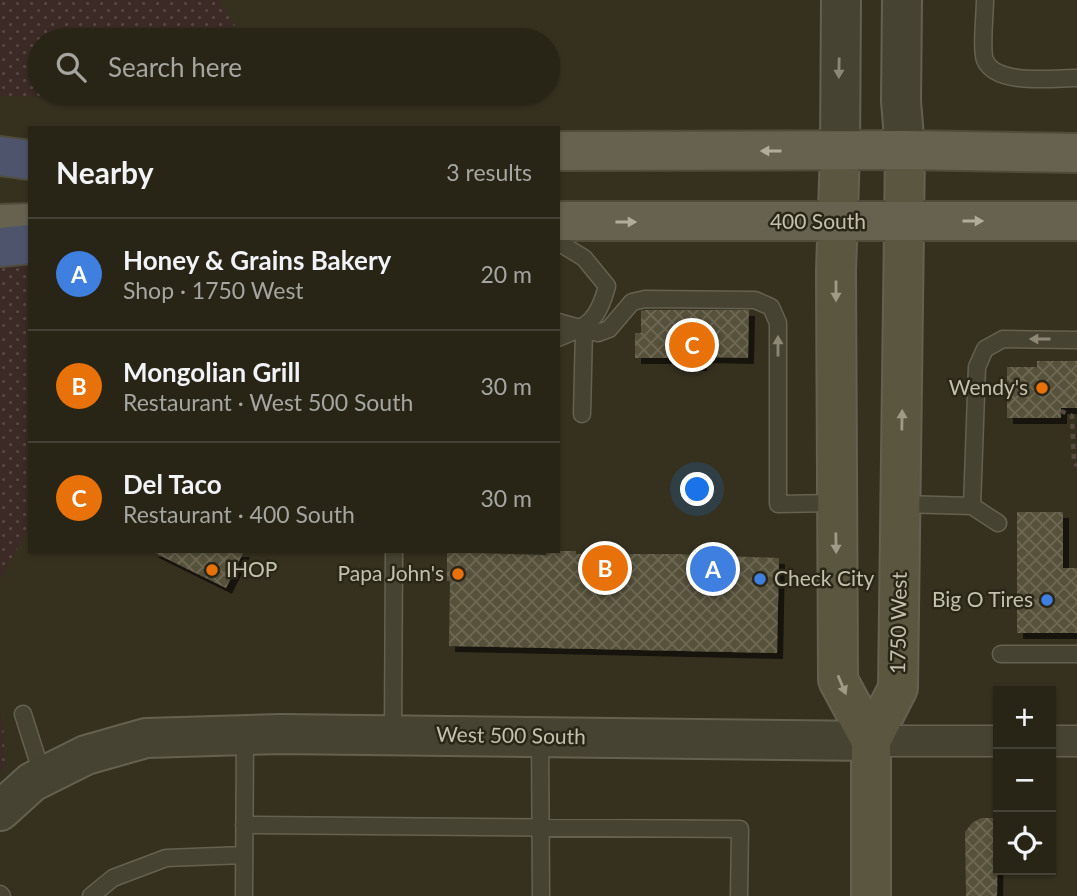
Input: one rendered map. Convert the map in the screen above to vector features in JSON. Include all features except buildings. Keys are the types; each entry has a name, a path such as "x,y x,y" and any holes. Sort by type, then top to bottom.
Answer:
{"highway":[{"path":"0,158 28,160"},
{"path":"0,247 28,244"}],"main road":[{"path":"560,151 905,150 1077,153"},
{"name":"1750 West","path":"871,741 898,688 905,150"},
{"path":"839,151 836,503 838,680 871,741 871,896"},
{"name":"400 South","path":"560,221 1077,221"},
{"path":"0,224 28,223"}],"street":[{"path":"839,151 841,0"},
{"name":"1750 West","path":"902,0 901,101 905,150"},
{"name":"West 500 South","path":"0,811 37,779 86,755 146,738 393,735 993,741"},
{"path":"1056,741 1077,741"}],"lane":[{"path":"985,0 984,59 992,71 1008,78 1077,78"},
{"path":"560,243 584,257 607,286 601,308 584,328 560,337"},
{"path":"560,322 598,333 609,329 632,302 645,299 755,300 771,307 778,323 778,504 836,503"},
{"path":"582,414 584,328"},
{"path":"972,506 977,367 985,349 1003,339 1077,340"},
{"path":"901,504 972,506 998,523"},
{"path":"393,735 394,553"},
{"path":"1001,654 1077,654"},
{"path":"23,714 37,779"},
{"path":"244,896 245,736"},
{"path":"540,736 541,896"},
{"path":"244,825 740,829 739,896"},
{"path":"91,896 113,878 166,858 244,855"}],"path":[{"path":"1061,411 1072,416 1074,461 1077,466"}],"shaded area":[{"path":"0,0 219,0 236,28 28,28 28,96 0,96"},
{"path":"28,264 28,529 0,580 0,265"},
{"path":"1,716 5,766 0,772"}],"place":[{"name":"Del Taco","path":"692,345"},
{"name":"Wendy's","path":"1042,388"},
{"name":"Mongolian Grill","path":"605,568"},
{"name":"Honey & Grains Bakery","path":"713,569"},
{"name":"IHOP","path":"212,570"},
{"name":"Papa John's","path":"458,574"},
{"name":"Check City","path":"760,579"},
{"name":"Big O Tires","path":"1047,600"}]}
